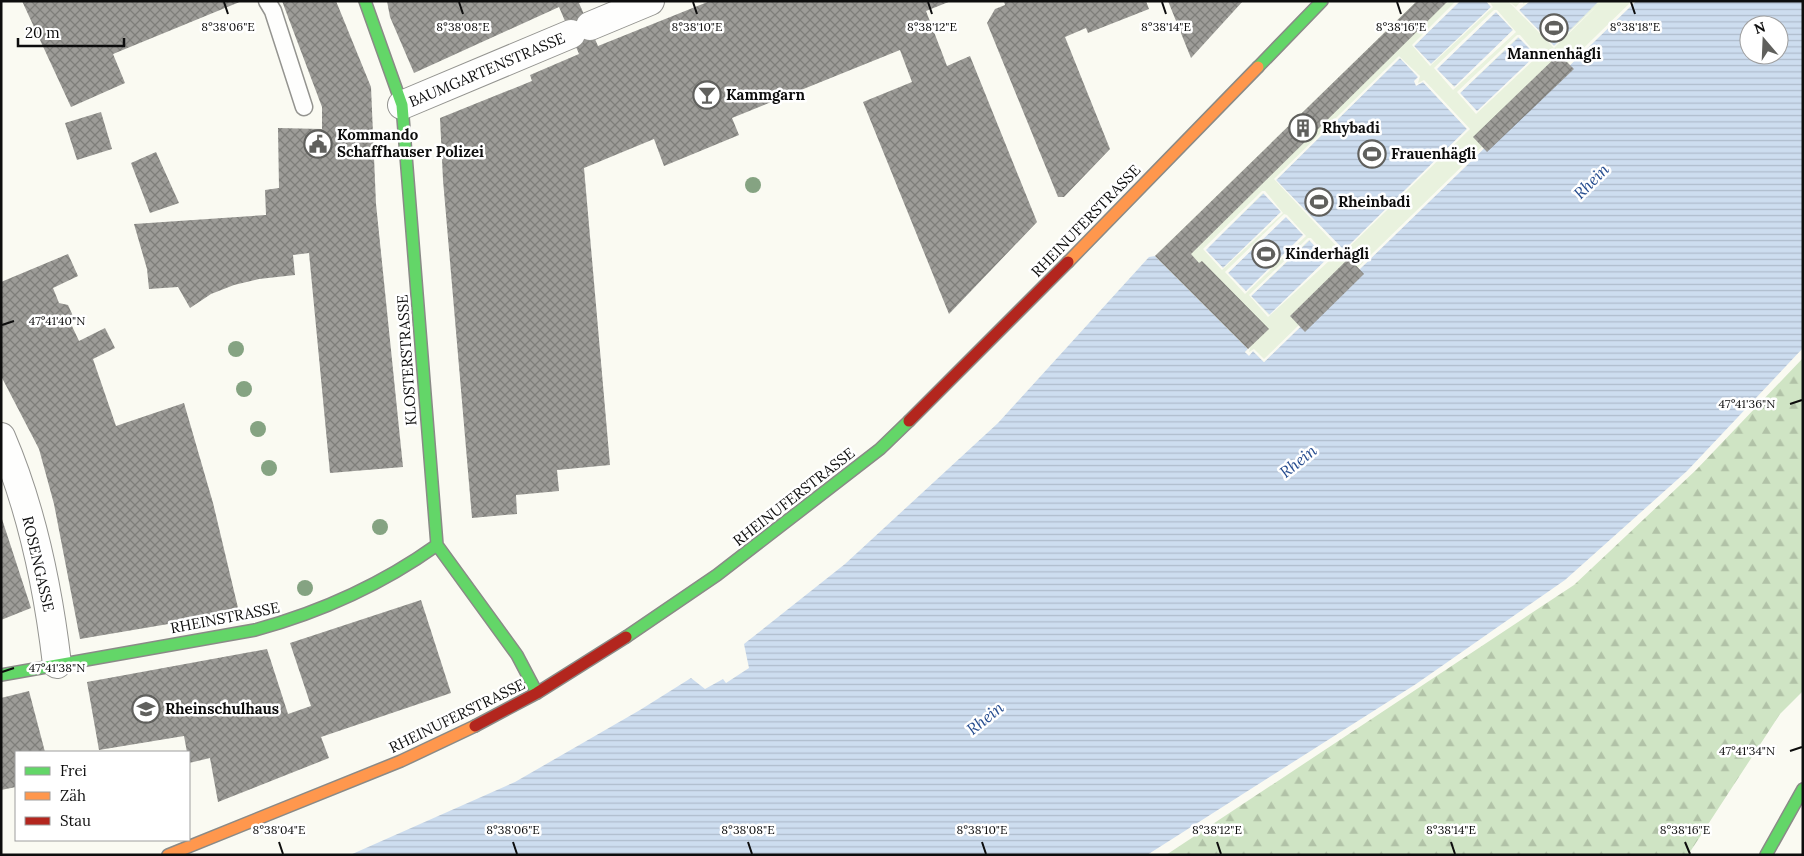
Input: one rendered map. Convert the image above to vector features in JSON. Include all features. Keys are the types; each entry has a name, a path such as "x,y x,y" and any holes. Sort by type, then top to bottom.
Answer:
{"main road":[{"name":"KLOSTERSTRASSE","path":"365,1 402,105 437,545"},
{"name":"RHEINUFERSTRASSE","path":"168,855 401,762 465,731 537,693 626,638 717,575 880,449 972,360 1322,1"},
{"path":"437,545 517,655 537,693"},
{"name":"RHEINSTRASSE","path":"1,675 255,630 296,620 326,609 378,582 414,562 437,545"},
{"path":"1766,855 1803,789"}],"street":[{"name":"BAUMGARTENSTRASSE","path":"402,105 650,1"},
{"name":"ROSENGASSE","path":"1,437 11,459 37,544 57,664"}],"lane":[{"path":"267,1 273,11 304,107"}],"green space":[{"name":"Rheinbadi","path":"1417,1 1636,1 1264,362 1249,356 1155,256"},
{"path":"1803,358 1803,691 1780,714 1688,855 1166,855 1574,585 1696,470"}],"water":[{"path":"1460,1 1486,1 1491,7 1431,64 1414,46"},
{"name":"Mannenhägli","path":"1530,1 1599,1 1554,46 1519,10"},
{"name":"Rhein","path":"1636,1 1803,1 1803,348 1687,471 1565,580 1416,684 1147,855 350,855 515,782 640,710 691,678 705,689 723,679 726,683 749,668 744,644 845,564 998,423 1149,257 1155,256 1248,349 1245,352 1249,355 1253,351 1264,362"},
{"path":"1496,12 1513,30 1455,87 1436,69"},
{"path":"1519,37 1536,55 1477,112 1460,93"},
{"name":"Frauenhägli","path":"1400,58 1418,77 1416,85 1423,82 1467,129 1344,251 1276,180"},
{"name":"Kinderhägli","path":"1264,193 1281,212 1223,268 1205,250"},
{"name":"Kinderhägli","path":"1285,216 1304,235 1246,292 1228,273"},
{"name":"Kinderhägli","path":"1310,240 1327,259 1270,315 1251,296"}],"pier":[{"path":"1456,1 1460,1 1414,46 1431,64 1491,7 1486,1 1489,1 1493,7 1430,66 1412,45"},
{"path":"1508,1 1516,7 1521,1 1523,1 1523,4 1530,1 1519,10 1554,46 1602,1 1554,48"},
{"path":"1632,1 1636,1 1264,362 1253,351 1249,356 1245,352 1248,349 1155,256 1157,254 1250,347 1249,352 1254,349 1264,359"},
{"path":"1494,10 1497,10 1516,32 1453,90 1434,68","holes":["1496,12 1513,30 1454,87 1437,69"]},
{"path":"1517,35 1520,35 1538,56 1476,114 1457,92","holes":["1518,37 1536,55 1477,111 1460,93"]},
{"path":"1399,56 1420,76 1418,83 1424,80 1470,129 1343,253 1274,179","holes":["1400,58 1418,77 1414,81 1416,86 1423,82 1467,129 1344,250 1276,180"]},
{"path":"1262,191 1265,191 1283,213 1222,270 1203,249","holes":["1263,193 1281,212 1223,268 1206,250"]},
{"path":"1284,214 1306,236 1245,294 1225,272","holes":["1286,217 1303,235 1246,291 1228,273"]},
{"path":"1308,238 1311,238 1330,260 1268,317 1249,295","holes":["1309,240 1327,259 1269,315 1251,296"]}],"building":[{"path":"22,1 242,1 113,54 125,83 71,107"},
{"path":"282,1 336,1 371,87 376,204 403,467 330,473 309,253 293,255 295,275 259,279 234,285 211,294 190,308 178,287 149,289 147,269 134,224 266,215 265,190 279,188 278,128 322,129 322,107"},
{"path":"387,1 584,1 579,3 598,46 710,1 951,1 926,11 947,66 970,56 1037,222 949,314 863,102 912,82 900,50 732,118 739,135 664,166 654,139 584,168 610,465 557,470 559,491 516,495 517,514 472,518 443,180 440,118 532,81 530,75 579,54 559,7 414,73 390,17"},
{"path":"1004,1 1146,1 1149,9 1088,33 1086,28 1065,37 1110,149 1064,197 1058,197 987,23 995,9 1005,5"},
{"path":"1168,1 1243,1 1191,58"},
{"name":"Rhybadi","path":"1417,1 1448,1 1191,254 1199,263 1202,261 1269,329 1248,349 1155,256"},
{"path":"1559,54 1574,69 1487,152 1473,137"},
{"path":"101,112 112,149 77,160 65,123"},
{"path":"156,152 179,203 150,213 131,163"},
{"path":"68,254 78,276 53,288 59,303 68,305 73,316 71,324 79,341 105,328 115,348 93,359 116,426 184,403 213,503 239,612 80,639 54,504 39,449 1,376 1,282"},
{"path":"1349,258 1364,274 1305,332 1290,316"},
{"path":"1,516 31,608 1,620"},
{"path":"421,600 451,693 321,737 329,758 218,802 210,758 190,763 190,751 187,751 184,736 99,750 87,682 267,649 288,714 311,706 290,643"},
{"path":"29,691 45,751 15,751 15,787 1,790 1,698"}],"traffic: fast":[{"path":"365,1 402,105 437,545 517,655 537,693"},
{"path":"1258,67 1322,1"},
{"path":"626,637 717,575 880,449 909,421"},
{"path":"1,675 255,630 279,623 350,596 394,573 437,545"},
{"path":"1766,855 1803,789"}],"traffic: slow":[{"path":"1068,262 1258,67"},
{"path":"168,855 401,761 475,726"}],"traffic: jam":[{"path":"909,421 1068,262"},
{"path":"475,726 537,693 626,637"}],"place":[{"name":"Mannenhägli","path":"1554,28"},
{"name":"Kammgarn","path":"707,95"},
{"name":"Rhybadi","path":"1303,128"},
{"name":"Kommando Schaffhauser Polizei","path":"318,144"},
{"name":"Frauenhägli","path":"1372,154"},
{"name":"Rheinbadi","path":"1319,202"},
{"name":"Kinderhägli","path":"1266,254"},
{"name":"Rheinschulhaus","path":"146,709"}]}
